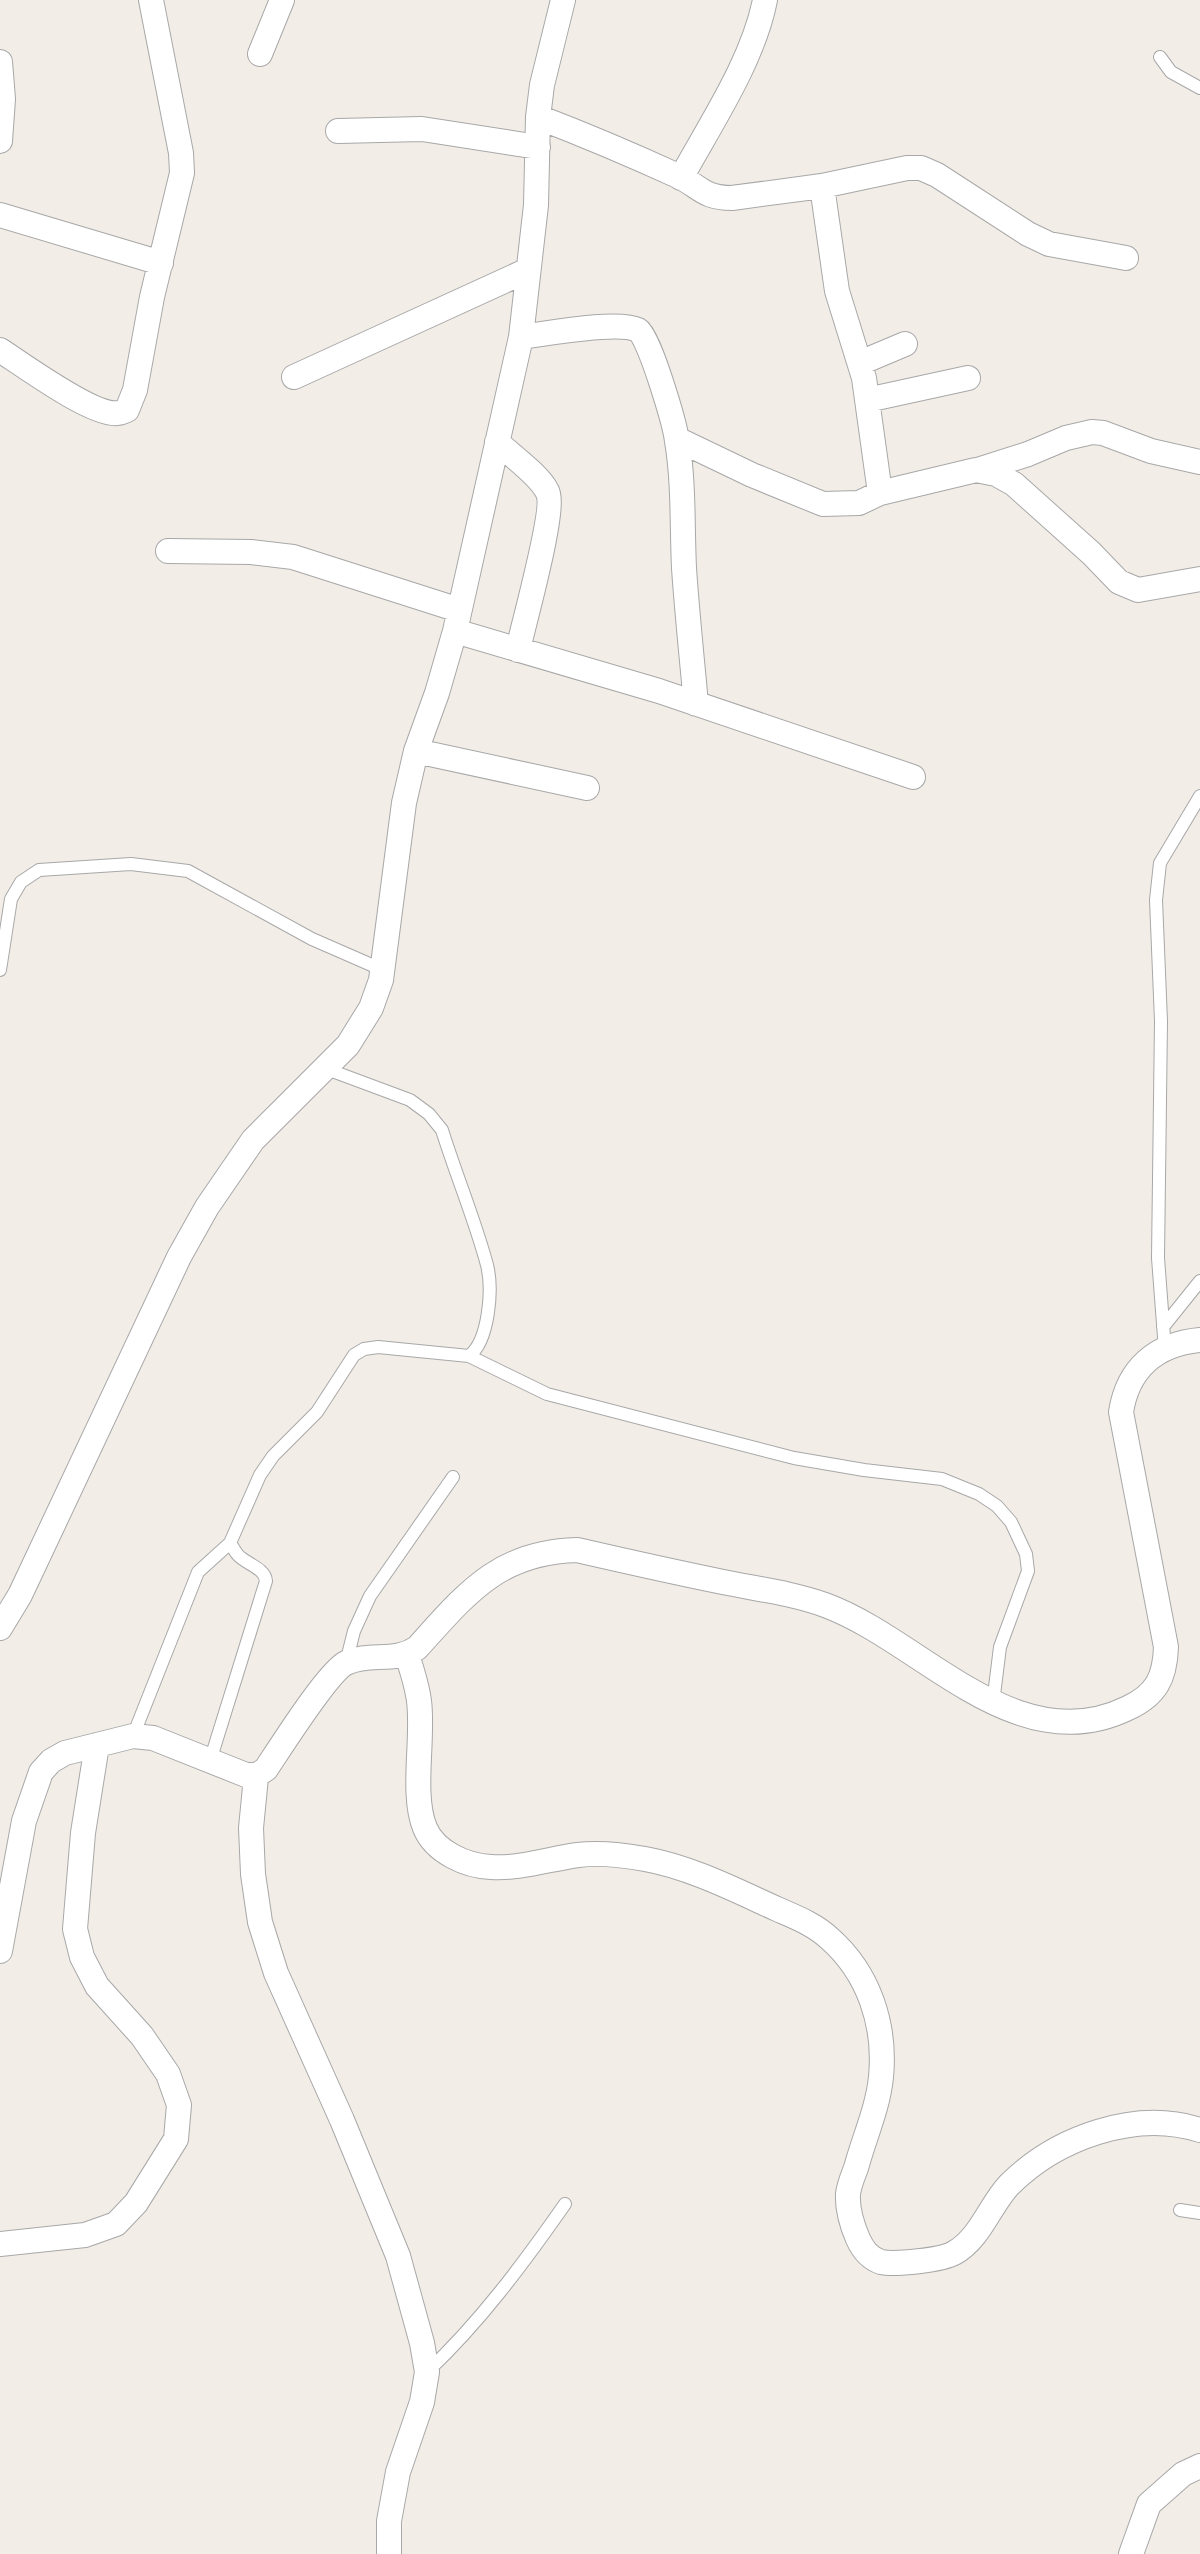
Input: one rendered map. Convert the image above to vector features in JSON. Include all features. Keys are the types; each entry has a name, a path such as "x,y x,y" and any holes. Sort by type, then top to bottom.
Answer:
{"street":[{"path":"0,350 81,402 117,414 127,410 135,390 152,297 182,172 181,153 151,0"},
{"path":"260,54 282,0"},
{"path":"681,178 748,52 760,23 765,0"},
{"path":"0,1628 20,1595 112,1396 179,1257 207,1207 253,1140 348,1045 371,1008 383,970 402,813 416,751 437,693 457,620 521,337 536,205 538,117 556,1"},
{"path":"0,62 3,99 0,141"},
{"path":"538,117 681,178 705,194 718,198 822,186 908,168 921,168 937,175 1028,234 1049,244 1126,258"},
{"path":"338,131 422,129 538,147"},
{"path":"822,186 837,291 860,363 880,493"},
{"path":"0,215 161,263"},
{"path":"294,377 528,270"},
{"path":"521,337 617,326 637,329 643,334 651,352 677,440 683,499 684,567 696,704"},
{"path":"860,363 905,344"},
{"path":"867,400 968,378"},
{"path":"677,440 752,475 823,504 859,503 880,493 976,470 1019,457 1073,436 1092,432 1103,433 1151,451 1200,462"},
{"path":"497,442 539,481 549,496 548,518 518,650"},
{"path":"976,470 996,474 1014,484 1091,553 1119,582 1138,590 1200,579"},
{"path":"168,551 251,552 293,558 457,620 518,650 659,691 913,777"},
{"path":"416,751 587,788"},
{"path":"246,1776 257,1775 266,1769 332,1677 346,1664 357,1659 407,1655 417,1648 480,1582 524,1558 550,1551 577,1550 784,1593 823,1604 851,1616 993,1702 1043,1719 1064,1722 1091,1722 1110,1717 1142,1702 1158,1684 1165,1666 1164,1638 1121,1412 1124,1391 1136,1370 1156,1354 1164,1339 1183,1342 1200,1340"},
{"path":"407,1655 419,1702 419,1803 425,1829 438,1848 461,1860 490,1868 597,1854 647,1859 738,1891 820,1929 842,1949 857,1968 874,2004 881,2037 881,2078 874,2110 848,2193 849,2218 865,2253 882,2262 904,2262 954,2253 978,2229 1008,2187 1036,2163 1058,2148 1102,2131 1153,2121 1186,2125 1200,2130"},
{"path":"0,1951 24,1821 41,1772 51,1761 65,1753 133,1736 153,1738 256,1778 251,1828 253,1874 260,1922 276,1973 342,2120 398,2256 422,2343 427,2372 422,2402 398,2472 389,2521 389,2554"},
{"path":"0,2244 85,2235 116,2224 136,2203 176,2139 178,2104 168,2074 142,2036 97,1986 82,1957 75,1929 83,1833 97,1745"},
{"path":"1131,2554 1149,2504 1183,2474 1200,2466"}],"lane":[{"path":"1160,57 1171,72 1200,88"},
{"path":"1164,1339 1158,1258 1161,1021 1156,900 1160,864 1197,802"},
{"path":"0,970 11,899 21,882 39,870 131,864 188,871 312,939 383,970"},
{"path":"324,1068 410,1100 429,1114 442,1130 487,1268 489,1295 485,1329 477,1350 470,1356"},
{"path":"1164,1339 1200,1281"},
{"path":"133,1736 198,1572 230,1543 260,1475 273,1456 317,1412 354,1355 364,1349 378,1347 470,1356 547,1394 794,1458 864,1470 942,1479 979,1494 997,1506 1011,1522 1026,1554 1028,1572 1000,1647 993,1702"},
{"path":"346,1664 354,1631 370,1596 453,1477"},
{"path":"210,1761 266,1581 265,1575 237,1554 230,1543"},
{"path":"427,2372 453,2348 504,2287 565,2204"},
{"path":"1179,2210 1200,2213"}]}
